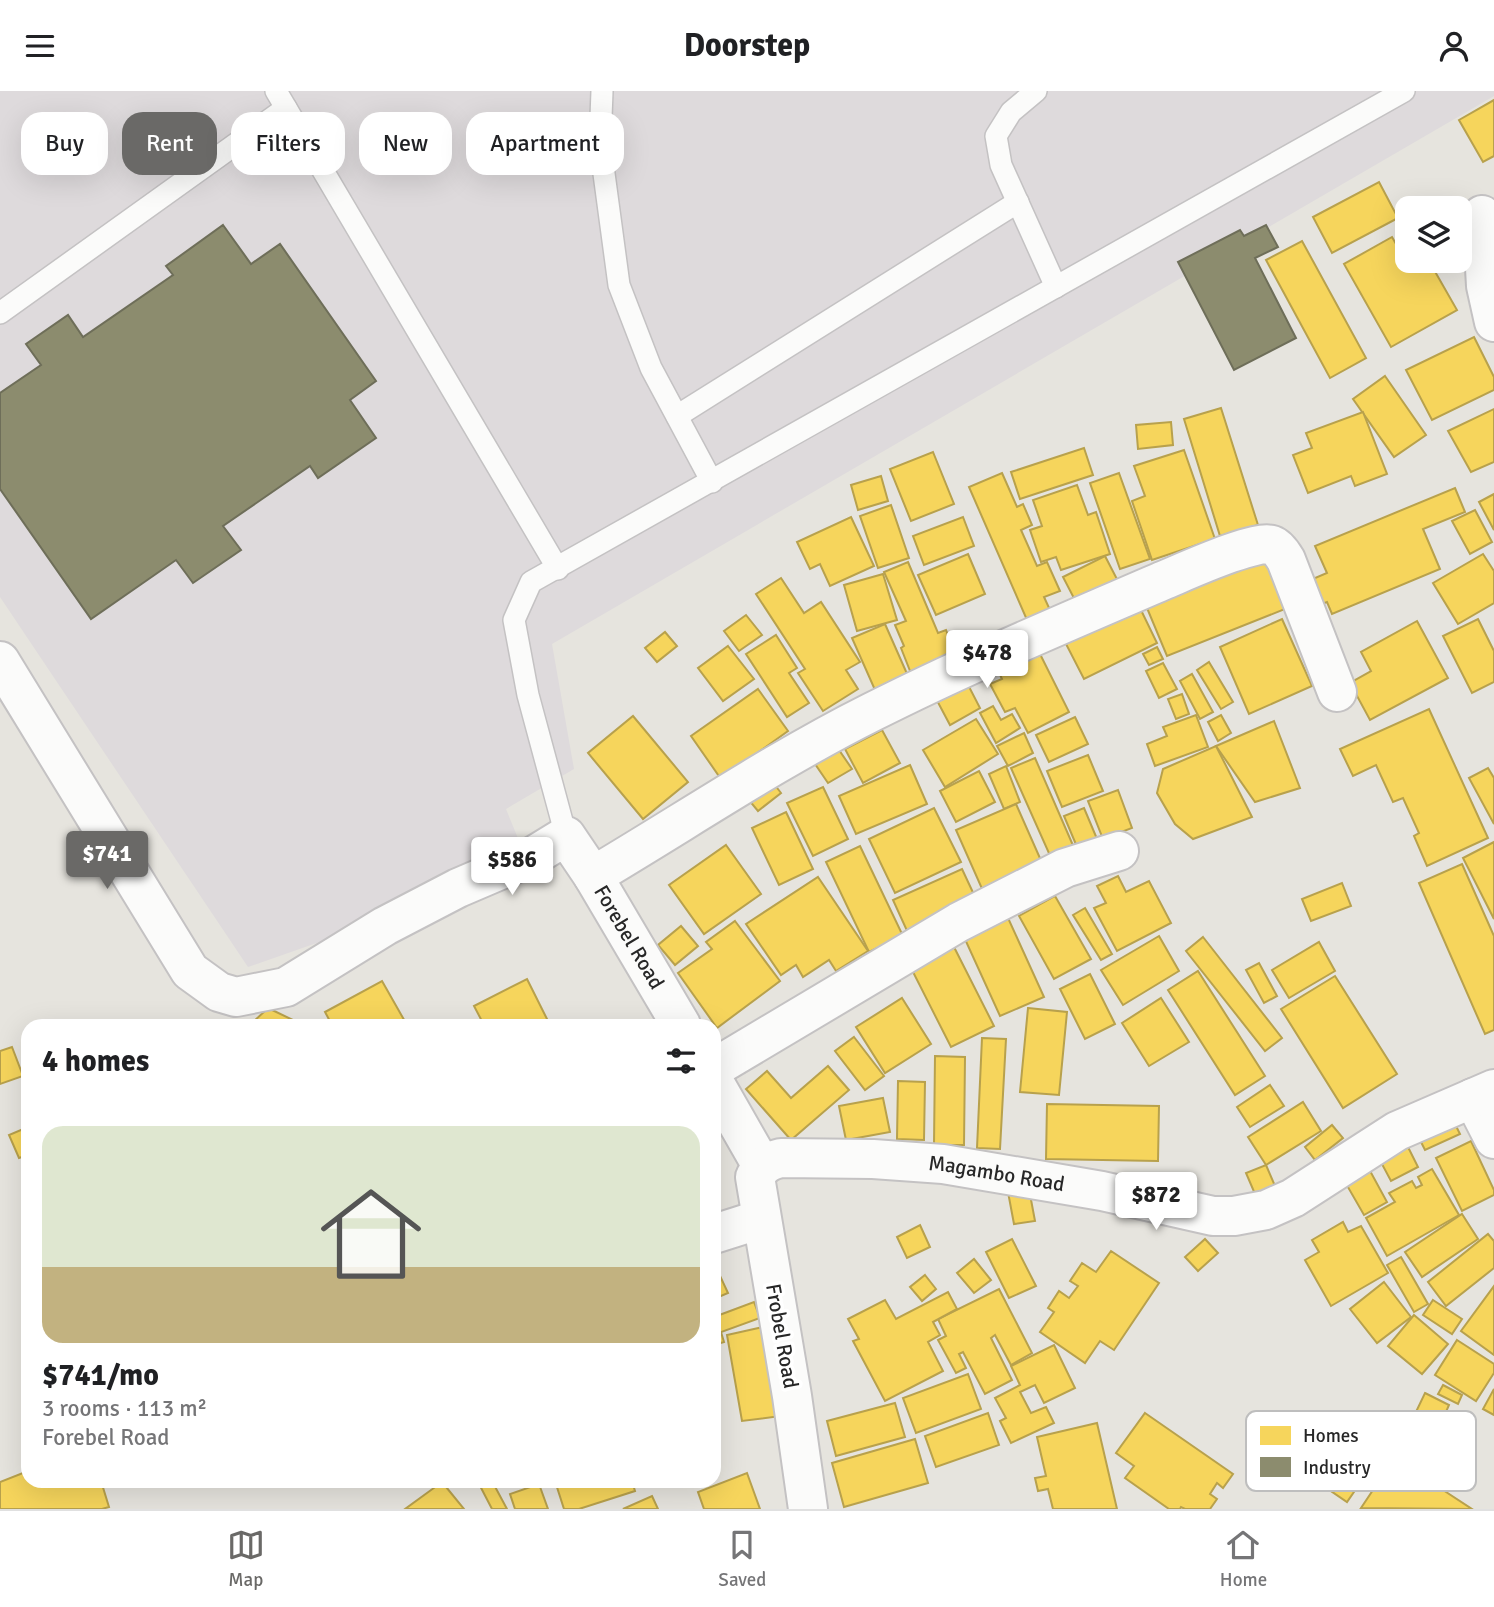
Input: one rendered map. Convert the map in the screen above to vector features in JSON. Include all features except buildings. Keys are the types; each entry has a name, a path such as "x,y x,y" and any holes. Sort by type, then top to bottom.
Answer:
{"street":[{"path":"1482,215 1486,286 1494,321"},
{"path":"593,876 781,762 871,712 1068,621 1256,544 1272,545 1286,560 1337,692"},
{"path":"0,661 190,971 219,992 236,997 286,987 385,926 458,888 535,855 566,836"},
{"name":"Forebel Road","path":"566,836 593,876 677,1019"},
{"path":"721,1064 959,922 1065,868 1119,851"},
{"path":"1484,1093 1494,1139"},
{"name":"Magambo Road","path":"762,1166 781,1158 873,1159 943,1164 1102,1191 1213,1216 1234,1216 1266,1210 1293,1198 1397,1131 1484,1093"},
{"path":"721,1095 762,1166"},
{"name":"Frobel Road","path":"762,1166 755,1177 808,1509"},
{"path":"721,1232 761,1219"}],"lane":[{"path":"602,91 600,144 619,285 651,368 712,482"},
{"path":"1036,91 1011,113 996,136 1001,165 1056,287"},
{"path":"566,836 528,695 514,620 531,582 1402,91"},
{"path":"0,313 281,99 558,569"},
{"path":"677,415 1018,202"}],"shaded area":[{"path":"0,91 1494,91 1494,96 552,644 574,769 506,809 524,853 365,926 248,967 0,597"}]}
